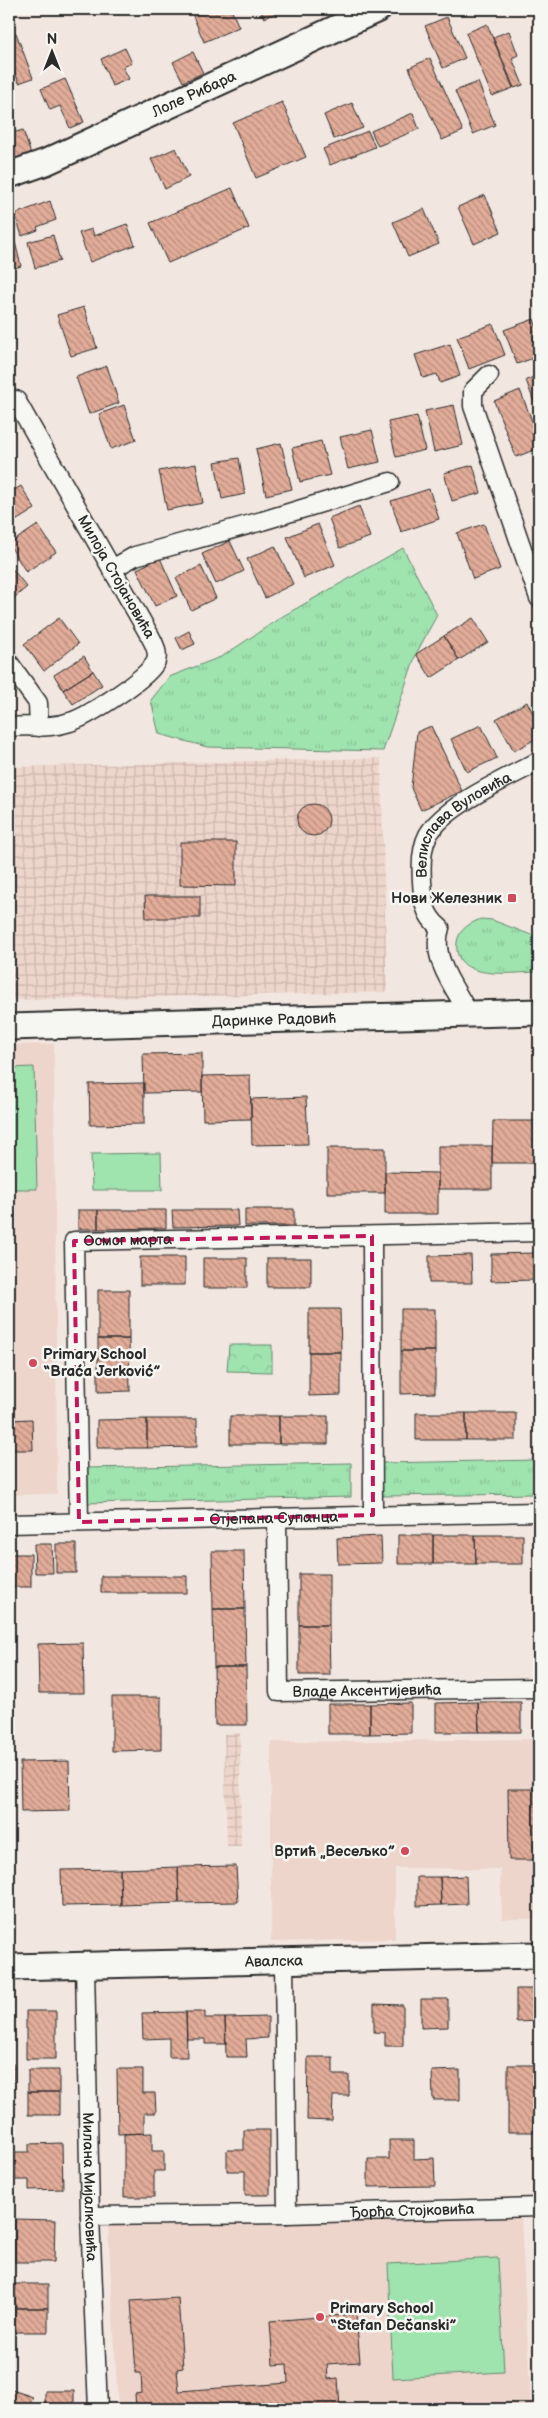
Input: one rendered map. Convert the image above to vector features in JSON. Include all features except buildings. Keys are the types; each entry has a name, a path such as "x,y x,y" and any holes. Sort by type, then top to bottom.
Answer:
{"main road":[{"name":"Лоле Рибара","path":"11,176 46,162 378,9"},
{"name":"Даринке Радовић","path":"9,1027 539,1012"},
{"name":"Авалска","path":"9,1967 539,1955"}],"street":[{"path":"488,375 473,391 472,406 539,598"},
{"name":"Милоја Стојановића","path":"9,727 69,722 89,713 147,674 156,662 157,655 153,641 16,400"},
{"path":"112,569 135,556 262,521 390,482"},
{"path":"9,663 38,703 39,726"},
{"name":"Велислава Вуловића","path":"469,1014 437,953 436,940 440,928 430,920 423,900 423,855 427,836 447,813 539,761"},
{"name":"Осмог марта","path":"79,1522 74,1241 539,1232"},
{"path":"372,1236 373,1515"},
{"name":"Стјепана Супанца","path":"9,1524 539,1512"},
{"name":"Владе Аксентијевића","path":"277,1518 279,1692 539,1688"},
{"path":"284,1961 287,2214"},
{"name":"Милана Мијалковића","path":"85,1965 90,2216 98,2409"},
{"name":"Ђорђа Стојковића","path":"90,2216 287,2214 539,2207"}],"highlighted area":[{"path":"372,1236 373,1515 79,1522 74,1241"}],"shaded area":[{"path":"381,758 387,992 9,1000 9,767"},
{"name":"Primary School “Braća Jerković”","path":"54,1044 57,1494 9,1495 9,1045"},
{"path":"240,1733 241,1846 227,1846 224,1734"},
{"name":"Вртић „Весељко”","path":"539,1739 539,1919 502,1919 500,1869 395,1868 395,1939 271,1942 271,1742"},
{"name":"Primary School “Stefan Dečanski”","path":"521,2215 531,2409 118,2409 108,2226"}],"green space":[{"path":"403,548 437,615 416,654 383,751 207,747 159,734 151,700 169,677 223,656 283,616"},
{"path":"481,919 492,920 539,938 539,972 487,972 474,970 464,964 458,955 458,937 466,927"},
{"path":"34,1067 37,1189 9,1189 9,1068"},
{"path":"161,1153 162,1190 92,1190 91,1154"},
{"path":"229,1345 272,1345 272,1372 227,1371"},
{"path":"539,1460 539,1494 381,1496 380,1463"},
{"path":"351,1463 351,1497 85,1503 85,1468"},
{"path":"498,2258 504,2372 393,2378 388,2264"}],"place":[{"name":"Нови Железник","path":"512,898"},
{"name":"Primary School “Braća Jerković”","path":"33,1363"},
{"name":"Вртић „Весељко”","path":"405,1851"},
{"name":"Primary School “Stefan Dečanski”","path":"320,2317"}]}
